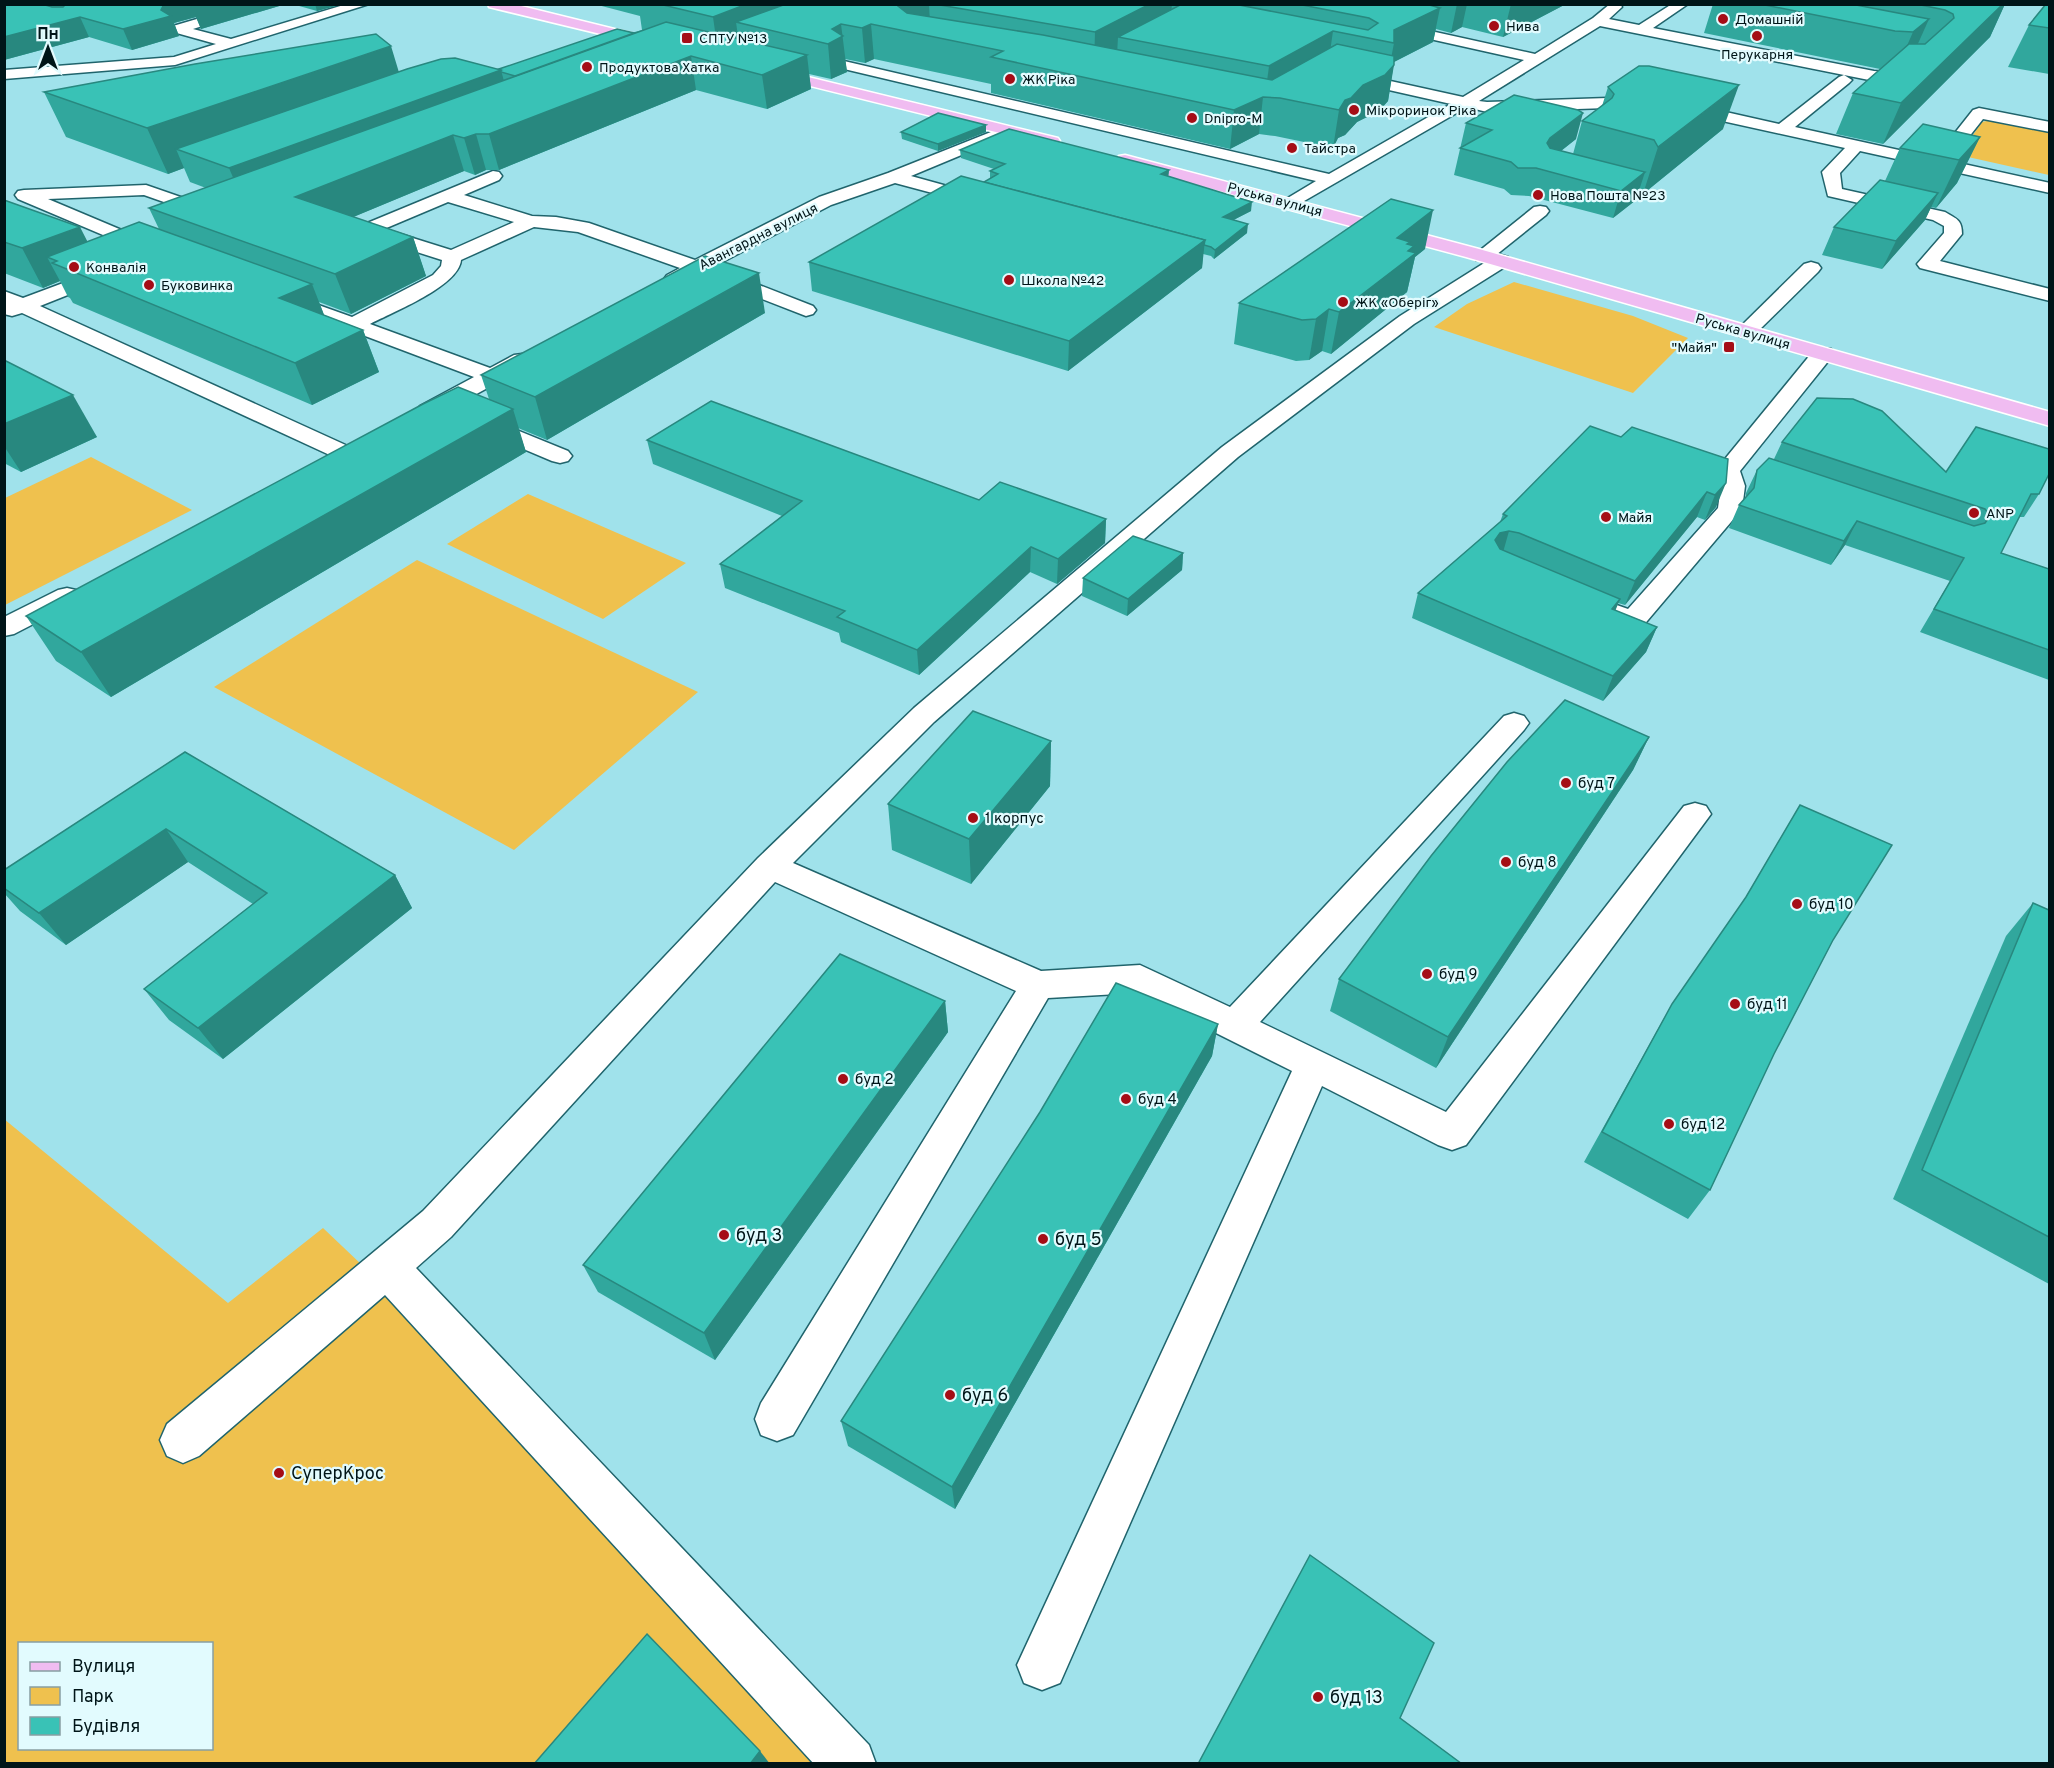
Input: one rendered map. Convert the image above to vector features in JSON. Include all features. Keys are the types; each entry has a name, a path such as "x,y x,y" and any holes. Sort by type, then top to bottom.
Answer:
{"main road":[{"path":"498,5 667,49"},
{"path":"751,67 1066,144"},
{"name":"Руська вулиця","path":"1111,156 1292,202 1492,258 2049,419"}],"street":[{"path":"231,44 178,29 265,4"},
{"path":"4,75 175,61 363,4"},
{"path":"1642,29 1682,4"},
{"path":"1292,202 1491,87 1598,21 1615,5"},
{"path":"1598,21 1874,76 1901,78 1928,54"},
{"path":"1375,22 1538,58"},
{"path":"646,57 667,49"},
{"path":"844,65 1332,180"},
{"path":"1329,72 1487,106 1551,123"},
{"path":"1784,128 1844,80"},
{"path":"1468,82 1491,87"},
{"path":"1487,106 1638,102 1677,106 2049,188"},
{"path":"1939,163 1979,113 2049,127"},
{"name":"Авангардна вулиця","path":"655,289 825,201 894,177 1009,130"},
{"path":"1855,147 1831,172 1834,192 1939,216 1953,224 1953,234 1927,264 2049,295"},
{"path":"493,176 368,230 452,257 531,221"},
{"path":"894,177 997,206"},
{"path":"24,195 146,190 168,182"},
{"path":"4,188 163,254 130,263 4,313"},
{"path":"146,190 221,218 232,213"},
{"path":"447,196 531,221 556,222 582,227 696,267 806,310"},
{"path":"183,1440 437,1224 770,866 924,716 1230,452 1341,367 1492,258 1540,211"},
{"path":"352,324 440,279 451,267 452,257"},
{"path":"1746,332 1810,268"},
{"path":"266,292 490,376"},
{"path":"4,297 352,447 321,463"},
{"path":"410,419 542,349"},
{"path":"1567,593 1632,621 1730,509 1733,486 1732,467 1822,354"},
{"path":"439,405 560,456"},
{"path":"4,628 89,584"},
{"path":"1234,1026 1514,723"},
{"path":"770,866 1038,985 1140,979 1452,1133 1695,813"},
{"path":"777,1419 1038,985"},
{"path":"1042,1665 1313,1065"},
{"path":"387,1267 850,1764"}],"green space":[{"path":"1991,120 2049,130 2049,175 1959,155 1982,122"},
{"path":"1514,282 1633,316 1688,338 1633,393 1434,327 1467,304"},
{"path":"91,457 192,510 5,605 5,498"},
{"path":"528,494 686,563 603,619 447,544"},
{"path":"417,560 698,692 514,850 214,687"},
{"name":"СуперКрос","path":"4,1119 228,1303 323,1228 382,1284 816,1763 5,1763"}],"building":[{"path":"4,4 42,4 63,7 66,4 164,4 161,10 171,16 123,29 80,17 4,37"},
{"path":"659,4 747,4 713,17"},
{"path":"786,4 901,4 898,6 907,13 1043,35 1272,80 1337,44 1394,56 1394,65 1385,75 1363,85 1351,98 1345,100 1339,110 1280,98 1263,97 1234,110 991,57 1003,51 871,24 862,28 841,24 832,29 843,36 828,44 736,22"},
{"path":"934,4 1150,4 1095,32"},
{"path":"1182,4 1234,4 1368,30 1378,23 1369,18 1297,4 1426,4 1440,8 1394,30 1394,43 1333,31 1269,66 1118,37"},
{"path":"1760,4 1851,4 1929,19 1913,32 1895,31"},
{"path":"1916,4 2003,4 1901,103 1853,93 1909,44 1925,44 1954,18 1953,14 1945,10"},
{"path":"2046,4 2049,4 2049,28 2029,25"},
{"path":"666,22 807,55 762,75 691,56 489,134 476,134 464,138 453,135 295,197 413,237 335,274 149,208"},
{"path":"617,29 634,33 515,76 501,72 499,69"},
{"path":"376,34 391,46 147,128 44,92 195,64"},
{"path":"455,58 501,70 229,168 176,149 407,69 441,59"},
{"path":"1639,66 1649,66 1739,85 1658,147 1654,140 1582,121 1612,98 1614,94 1608,87"},
{"path":"1514,95 1583,113 1550,138 1547,143 1550,148 1645,172 1621,191 1536,168 1518,168 1511,162 1460,148 1492,130 1466,123"},
{"path":"938,113 986,125 938,144 901,132"},
{"path":"1923,124 1980,137 1959,160 1900,148"},
{"path":"1009,129 1169,170 1161,174 1252,202 1223,217 1248,224 1215,250 1204,245 1205,240 984,182 998,174 990,171 1005,164 960,150"},
{"path":"961,176 1205,240 1069,341 809,262"},
{"path":"1880,180 1938,193 1896,241 1834,227"},
{"path":"1391,199 1433,210 1397,238 1410,242 1407,244 1414,246 1408,251 1416,253 1339,312 1329,309 1316,319 1302,320 1239,303"},
{"path":"4,200 80,227 22,248 4,242"},
{"path":"139,222 312,284 279,298 363,330 295,363 52,263 57,261 47,257"},
{"path":"705,256 759,273 535,397 481,375"},
{"path":"4,360 73,395 4,424"},
{"path":"458,387 513,409 81,652 26,616 423,404"},
{"path":"1817,398 1853,399 1882,411 1946,472 1976,427 2049,449 2049,474 2039,494 2031,494 2001,553 2049,569 2049,650 1934,609 1964,558 1857,521 1844,541 1739,505 1754,488 1757,470 1769,458 1974,526 1985,523 1990,516 1985,509 1782,442"},
{"path":"711,401 979,500 1000,482 1106,519 1058,559 1031,547 917,650 837,617 845,611 720,564 802,501 647,440"},
{"path":"1590,426 1621,437 1632,427 1728,459 1726,483 1715,495 1707,492 1635,581 1519,533 1509,531 1500,533 1495,540 1500,549 1620,599 1612,609 1657,627 1613,676 1418,593 1507,516 1503,514"},
{"path":"1133,536 1183,553 1128,599 1083,578"},
{"path":"1565,700 1649,737 1448,1037 1339,979 1431,856 1507,762"},
{"path":"973,711 1051,741 969,839 888,804"},
{"path":"185,752 395,875 198,1028 144,989 267,893 166,829 39,913 4,888 4,870"},
{"path":"1800,805 1892,845 1833,940 1774,1054 1710,1190 1602,1132 1672,1004 1746,897"},
{"path":"2033,903 2049,910 2049,1237 1922,1170"},
{"path":"840,954 945,1001 704,1333 583,1265"},
{"path":"1116,983 1218,1024 952,1487 841,1421 1040,1112"},
{"name":"буд 13","path":"1310,1555 1434,1643 1400,1718 1462,1764 1198,1764"},
{"path":"647,1634 760,1751 750,1764 534,1764"}],"place":[{"name":"Домашній","path":"1723,19"},
{"name":"Нива","path":"1494,26"},
{"name":"Перукарня","path":"1757,36"},
{"name":"СПТУ №13","path":"687,38"},
{"name":"Продуктова Хатка","path":"587,67"},
{"name":"ЖК Ріка","path":"1010,79"},
{"name":"Мікроринок Ріка","path":"1354,110"},
{"name":"Dnipro-M","path":"1192,118"},
{"name":"Тайстра","path":"1292,148"},
{"name":"Нова Пошта №23","path":"1538,195"},
{"name":"Конвалія","path":"74,267"},
{"name":"Школа №42","path":"1009,280"},
{"name":"Буковинка","path":"149,285"},
{"name":"ЖК «Оберіг»","path":"1343,302"},
{"name":"\"Майя\"","path":"1729,347"},
{"name":"ANP","path":"1974,513"},
{"name":"Майя","path":"1606,517"},
{"name":"буд 7","path":"1566,783"},
{"name":"1 корпус","path":"973,818"},
{"name":"буд 8","path":"1506,862"},
{"name":"буд 10","path":"1797,904"},
{"name":"буд 9","path":"1427,974"},
{"name":"буд 11","path":"1735,1004"},
{"name":"буд 2","path":"843,1079"},
{"name":"буд 4","path":"1126,1099"},
{"name":"буд 12","path":"1669,1124"},
{"name":"буд 3","path":"724,1235"},
{"name":"буд 5","path":"1043,1239"},
{"name":"буд 6","path":"950,1395"},
{"name":"СуперКрос","path":"279,1473"},
{"name":"буд 13","path":"1318,1697"}]}
